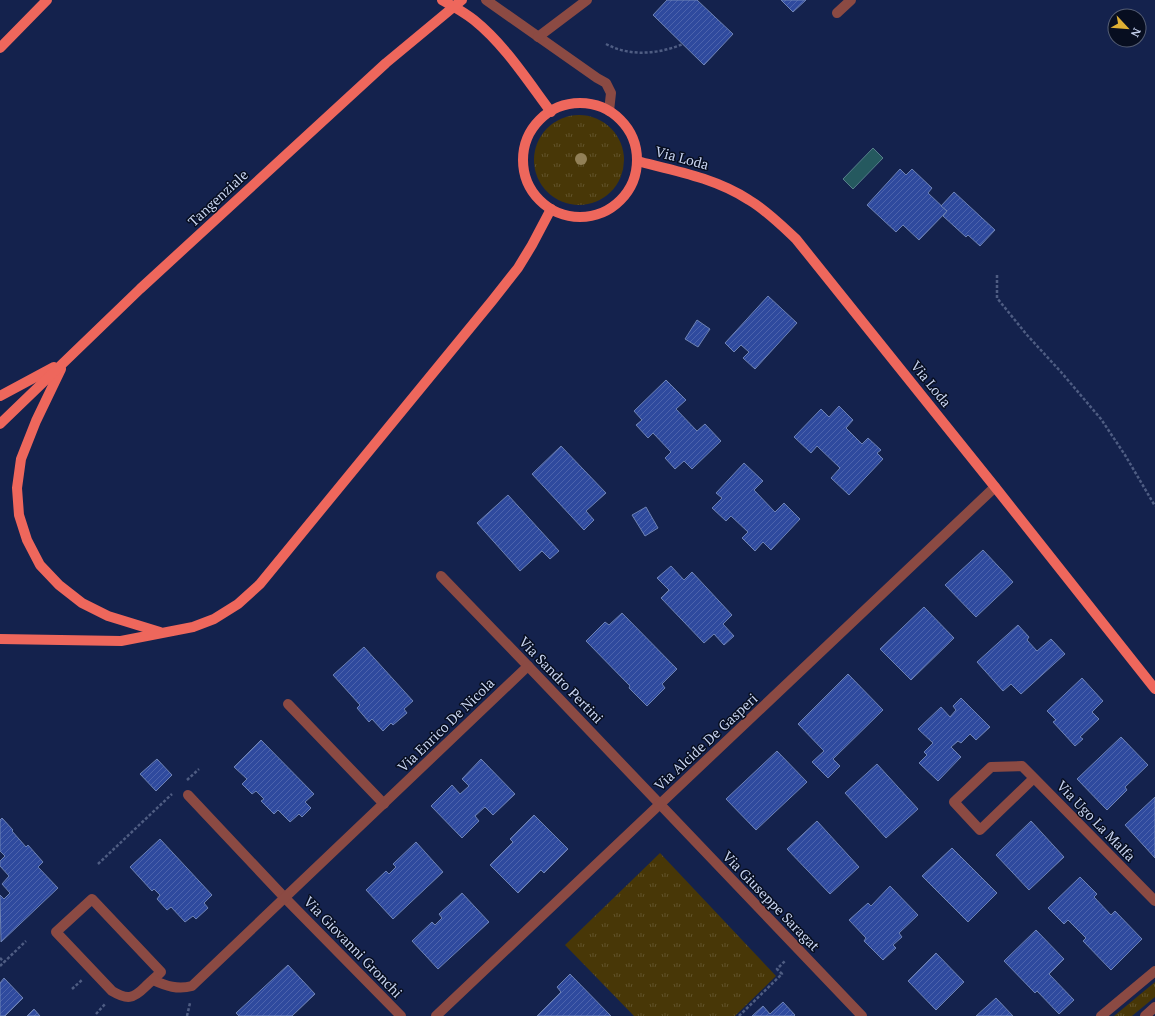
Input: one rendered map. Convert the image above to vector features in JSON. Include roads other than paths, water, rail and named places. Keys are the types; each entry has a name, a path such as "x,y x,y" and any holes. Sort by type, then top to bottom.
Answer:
{"main road":[{"path":"0,48 47,0"},
{"path":"442,0 472,19 487,31 521,72 551,112"},
{"name":"Tangenziale","path":"0,424 140,289 386,63 462,0"},
{"name":"Via Loda","path":"584,103 593,104 609,111 623,123 632,137 636,149 636,173 629,189 617,203 608,210 597,214 585,217 573,217 551,209 534,193 526,177 524,160 525,149 528,138 534,127 551,112 567,105 584,103"},
{"name":"Via Loda","path":"637,161 695,176 735,191 768,213 796,238 1153,683"},
{"path":"0,639 121,641 160,632 193,627 214,619 238,604 260,584 492,301 518,268 551,209"},
{"path":"65,362 36,421 21,459 17,488 19,515 27,540 40,565 59,585 82,603 108,616 160,632"},
{"path":"0,396 65,362"}],"street":[{"path":"486,0 606,83 611,93 609,111"},
{"path":"538,37 587,0"},
{"path":"837,14 851,0"},
{"name":"Via Alcide De Gasperi","path":"436,1016 995,487"},
{"name":"Via Sandro Pertini","path":"441,576 660,805"},
{"name":"Via Enrico De Nicola","path":"152,980 166,986 177,988 192,986 528,666"},
{"path":"288,704 384,804"},
{"name":"Via Ugo La Malfa","path":"1034,778 980,830 954,802 991,767 1022,766 1034,778 1155,901"},
{"path":"188,795 285,898"},
{"name":"Via Giuseppe Saragat","path":"660,805 862,1016"},
{"path":"92,898 161,972 152,980 136,996 128,997 119,995 112,991 56,932 92,898"},
{"name":"Via Giovanni Gronchi","path":"285,898 401,1016"},
{"path":"1101,1016 1155,971"},
{"path":"1145,1016 1155,1007"}]}
